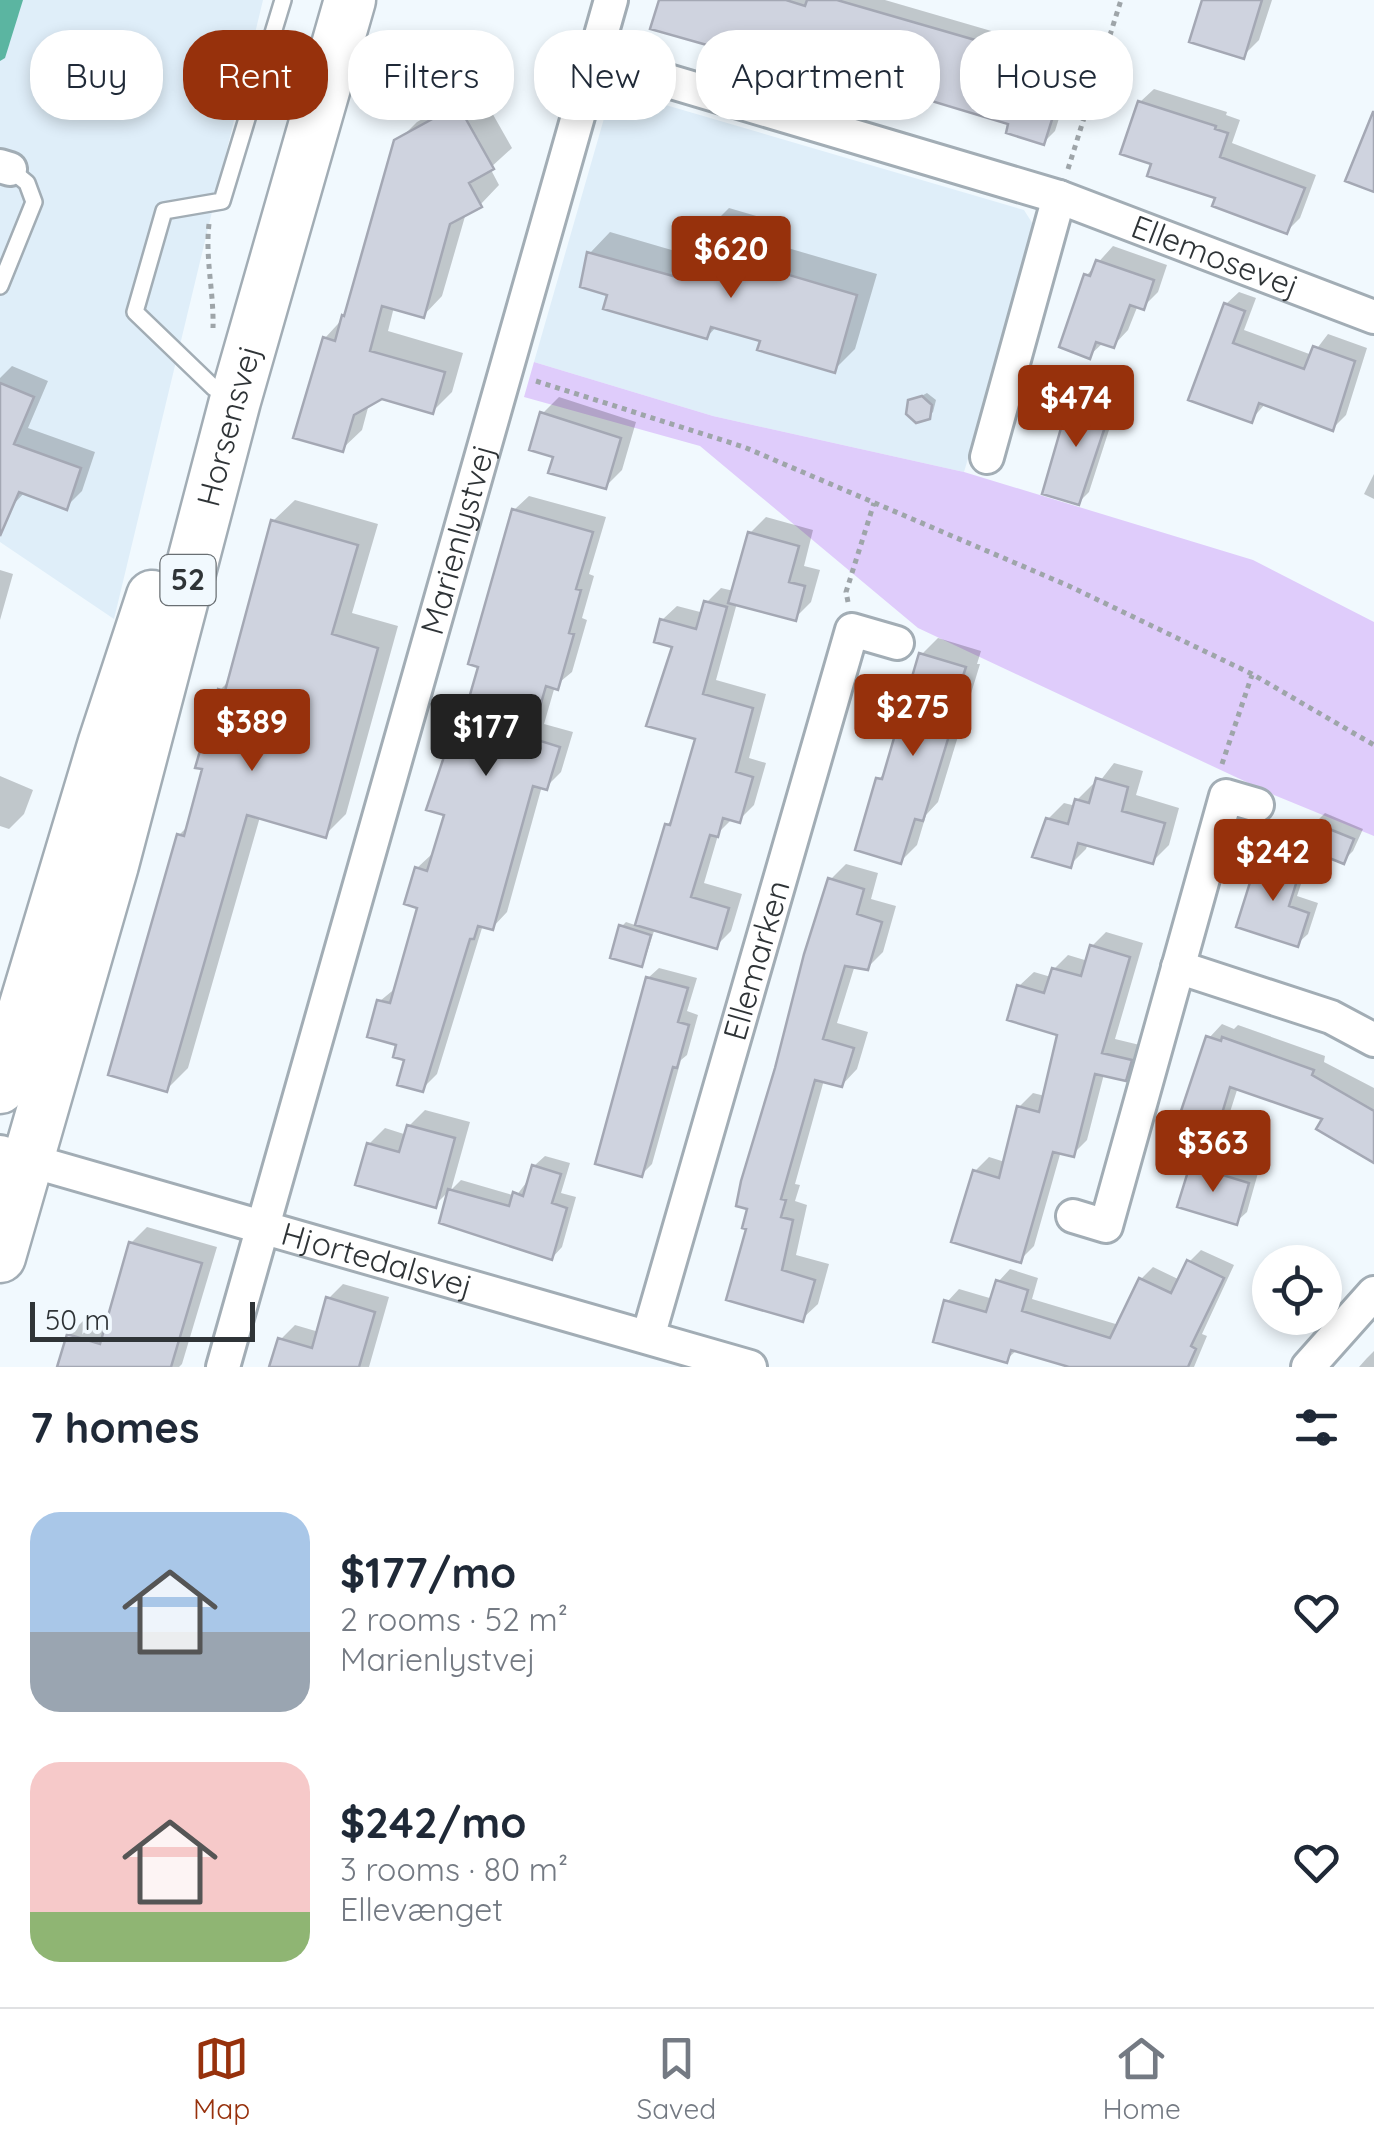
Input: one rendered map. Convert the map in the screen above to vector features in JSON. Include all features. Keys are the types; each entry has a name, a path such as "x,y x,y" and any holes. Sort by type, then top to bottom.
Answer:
{"main road":[{"name":"Horsensvej","path":"0,1088 104,742 180,512 208,383 272,196 322,0"},
{"name":"Horsensvej","path":"0,1257 11,1155 114,865 235,401 350,0"}],"street":[{"name":"Marienlystvej","path":"602,30 611,0"},
{"name":"Ellemosevej","path":"676,83 1059,197 1374,317"},
{"name":"Marienlystvej","path":"223,1367 577,120"},
{"path":"987,458 1059,197"},
{"path":"852,630 897,643"},
{"name":"Ellemarken","path":"648,1337 852,630"},
{"path":"1073,1216 1106,1226 1178,967 1242,801"},
{"path":"1178,967 1332,1017 1374,1040"},
{"name":"Hjortedalsvej","path":"11,1155 750,1367"},
{"path":"1308,1367 1374,1292"}],"lane":[{"path":"208,383 134,312 164,211 222,202 283,0"},
{"path":"0,286 34,202 27,183 5,168"}],"path":[{"path":"1059,197 1121,0"},
{"path":"208,383 213,328 213,288 206,252 210,204"},
{"path":"505,372 744,447 874,502 1069,586 1252,674 1374,745"},
{"path":"852,630 846,592 874,502"},
{"path":"1242,801 1220,772 1252,674"}],"shaded area":[{"path":"0,0 263,0 256,30 183,30 183,120 234,120 114,619 0,542"},
{"path":"0,0 23,0 5,58 0,61"},
{"path":"676,108 696,114 696,120 717,120 1024,210 1036,229 964,472 713,416 534,362 604,120 676,120"},
{"path":"534,362 713,416 964,472 1253,560 1374,622 1374,836 1274,795 918,628 700,446 524,397"}],"building":[{"path":"659,0 786,0 805,6 807,0 837,0 960,36 960,109 940,103 940,30 696,30 696,42 676,36 676,30 650,29"},
{"path":"1202,0 1262,0 1244,59 1189,42"},
{"path":"1138,101 1216,126 1215,129 1228,133 1220,157 1305,188 1287,234 1212,206 1215,198 1147,176 1151,164 1120,154"},
{"path":"1374,112 1374,192 1345,181"},
{"path":"431,120 466,120 494,169 469,183 482,207 450,224 424,318 382,306 370,351 445,372 433,414 382,399 354,415 343,452 293,438 323,337 335,341 344,316 394,140"},
{"path":"995,120 1052,120 1044,145 1006,133 1008,124"},
{"path":"705,228 761,244 755,265 857,295 835,373 757,350 760,341 711,327 707,339 603,309 607,295 580,287 587,252 680,278 682,271 692,274"},
{"path":"1096,260 1154,280 1144,310 1130,305 1114,348 1096,342 1090,359 1059,347 1084,274 1090,276"},
{"path":"1224,303 1245,311 1233,343 1304,369 1313,346 1355,361 1333,431 1259,403 1252,423 1188,400"},
{"path":"0,383 34,397 14,444 81,468 67,510 19,492 0,536"},
{"path":"922,396 932,405 930,419 916,423 906,414 908,400"},
{"path":"1070,397 1111,409 1079,505 1042,494"},
{"path":"540,412 621,438 606,489 548,473 553,457 529,450"},
{"path":"512,509 593,532 576,589 581,590 569,633 574,634 558,690 546,686 531,738 560,747 547,790 533,786 493,930 478,926 474,939 470,939 423,1092 397,1085 404,1060 393,1057 396,1045 367,1037 377,1000 390,1003 417,908 404,904 415,867 427,871 444,815 426,810 452,733 458,736 478,667 468,664"},
{"path":"271,520 358,545 332,634 378,648 326,838 247,815 167,1092 108,1075 177,834 184,836 202,769 195,768 218,689 225,691"},
{"path":"748,532 799,546 789,582 805,586 796,621 728,603"},
{"path":"704,601 727,607 703,694 753,708 736,772 753,777 740,823 723,818 718,837 710,835 691,897 729,908 717,949 635,925 695,739 646,726 672,647 654,642 660,619 696,629"},
{"path":"919,653 966,667 962,679 966,680 923,821 915,819 901,864 855,850 876,778 882,779"},
{"path":"1096,778 1128,787 1122,811 1165,823 1153,864 1078,843 1071,868 1032,857 1046,818 1068,824 1075,799 1089,803"},
{"path":"1312,822 1354,839 1344,864 1302,847"},
{"path":"1258,857 1300,871 1289,906 1309,913 1298,947 1236,927"},
{"path":"828,878 864,889 857,914 882,922 868,970 845,966 823,1039 854,1048 842,1087 815,1080 781,1199 786,1200 781,1217 793,1220 782,1270 815,1280 803,1322 726,1300 746,1229 742,1228 747,1209 736,1206 741,1181"},
{"path":"619,925 651,935 642,967 610,958"},
{"path":"1090,945 1130,957 1102,1053 1132,1060 1126,1081 1095,1074 1074,1157 1053,1152 1021,1263 951,1242 973,1170 999,1178 1017,1106 1039,1112 1057,1035 1007,1020 1017,985 1044,993 1052,968 1081,976"},
{"path":"646,977 688,988 678,1022 689,1025 642,1177 595,1164"},
{"path":"1206,1036 1221,1041 1222,1037 1314,1070 1312,1075 1374,1111 1374,1163 1316,1129 1322,1119 1230,1087 1211,1150 1172,1138"},
{"path":"407,1125 455,1138 436,1208 355,1185 367,1143 399,1152"},
{"path":"532,1165 561,1174 552,1203 567,1208 552,1260 439,1223 448,1189 509,1206 513,1192 523,1196"},
{"path":"1190,1165 1249,1183 1237,1225 1177,1207"},
{"path":"129,1242 202,1263 171,1367 57,1367 67,1334 100,1344"},
{"path":"1187,1260 1224,1278 1191,1346 1196,1349 1188,1367 1069,1367 1011,1350 1007,1363 933,1342 944,1300 986,1312 996,1280 1028,1290 1022,1311 1110,1338 1139,1278 1171,1293"},
{"path":"326,1297 375,1312 359,1367 269,1367 278,1338 312,1348"}]}
